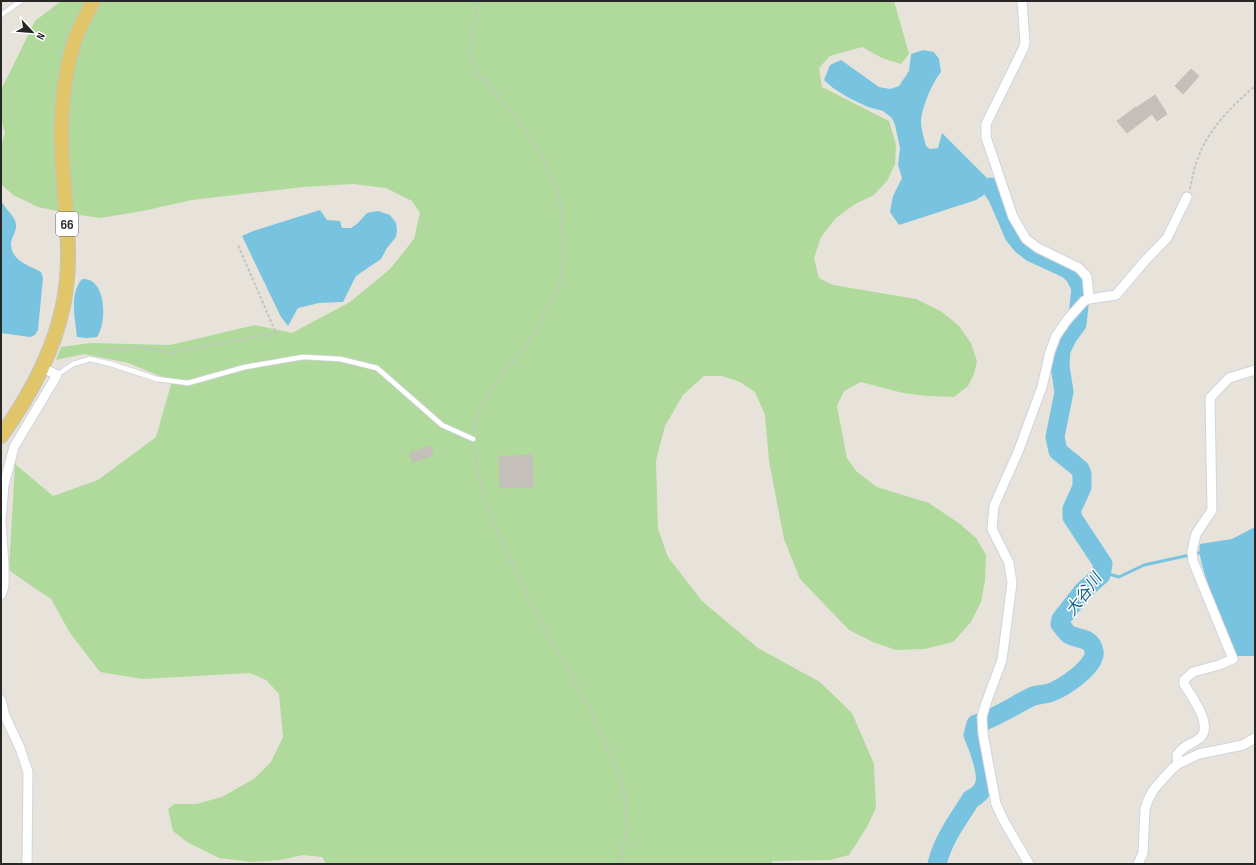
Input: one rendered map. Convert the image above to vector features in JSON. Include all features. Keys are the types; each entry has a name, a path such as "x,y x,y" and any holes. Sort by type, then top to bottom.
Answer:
{"main road":[{"name":"66","path":"1,436 24,402 43,368 60,322 64,306 68,271 68,232 61,132 65,82 69,59 76,38 93,1"}],"street":[{"path":"1022,1 1025,42 1024,48 986,124 986,137 1013,217 1026,239 1038,248 1079,268 1087,276 1089,299"},
{"path":"1029,864 996,804 983,734 982,717 1002,660 1012,582 1009,562 992,529 994,506 1018,452 1042,387 1050,352 1056,336 1084,301 1116,295 1167,238 1187,197"},
{"path":"1,595 4,586 1,521 4,485 14,447 57,375 43,368"},
{"path":"1178,764 1177,755 1180,750 1201,737 1204,730 1204,720 1202,714 1184,684 1184,680 1193,672 1219,665 1233,659 1193,561 1192,551 1196,534 1212,510 1210,398 1229,378 1255,370"},
{"path":"1,700 5,716 20,748 28,772 27,864"},
{"path":"1138,864 1143,853 1145,809 1154,789 1178,764 1199,754 1243,745 1255,738"}],"lane":[{"path":"1,16 21,1"},
{"path":"57,375 73,364 90,359 111,364 156,379 188,383 245,367 303,357 340,359 377,368 442,425 473,439"}],"path":[{"path":"478,1 469,52 476,72 488,83 520,124 544,160 556,187 560,202 564,257 560,284 530,340 490,391 475,421 473,439 476,463 488,512 531,604 593,714 623,784 627,829 620,864"},
{"path":"1187,197 1198,158 1214,128 1231,107 1255,86"},
{"path":"90,359 110,350 145,347 171,353 276,332 238,245"}],"green space":[{"path":"61,1 894,1 909,54 901,64 882,58 862,47 830,56 819,68 822,87 889,121 896,144 895,164 887,181 874,195 855,204 836,218 821,237 814,258 819,278 833,285 916,299 942,312 959,326 971,343 977,361 974,374 968,386 954,397 903,393 861,382 844,391 837,406 847,458 856,471 877,487 929,503 960,524 976,538 986,555 985,581 981,602 971,622 953,642 925,649 896,650 873,642 849,630 800,579 784,539 769,461 765,415 755,392 740,382 722,376 704,376 683,395 665,426 656,461 658,529 668,557 702,601 758,648 820,682 852,713 874,764 876,808 867,827 849,855 830,860 772,861 773,864 326,864 322,857 303,855 281,860 252,862 219,858 187,842 173,831 168,809 174,804 196,804 222,797 255,778 271,762 283,737 279,694 266,680 250,673 143,679 100,672 70,633 51,599 9,570 15,464 53,496 98,480 156,437 172,381 128,363 84,354 56,360 61,347 91,343 170,345 255,325 292,333 350,302 390,269 414,239 420,213 412,201 386,188 353,184 304,187 192,200 143,211 100,218 38,207 13,195 1,184 1,146 5,133 1,119 1,90 35,21"}],"water":[{"path":"923,50 934,52 939,59 941,72 925,102 922,115 921,121 926,146 930,149 938,148 942,133 993,184 987,193 976,200 899,225 890,212 893,196 902,178 898,165 900,148 892,118 883,111 868,107 849,98 833,88 824,80 830,65 841,60 879,87 890,89 899,86 909,71 911,54"},
{"path":"1,200 14,218 16,224 16,229 11,243 14,255 17,259 41,272 43,278 38,330 35,335 30,337 1,333"},
{"path":"320,210 327,220 340,221 342,228 351,228 367,213 378,211 390,215 396,223 396,237 387,248 381,259 356,276 343,302 319,303 298,308 288,326 281,317 242,236 253,231"},
{"path":"82,279 90,280 96,285 103,302 102,322 97,337 77,337 74,315 74,299 75,292"},
{"path":"1255,527 1255,656 1237,656 1207,581 1202,565 1200,544 1232,539"}],"building":[{"path":"1191,69 1199,76 1183,94 1175,86"},
{"path":"1155,95 1167,114 1157,121 1152,114 1127,133 1117,121"},
{"path":"430,446 433,455 413,462 410,453"},
{"path":"532,455 533,487 500,488 499,457"}],"waterway":[{"name":"大谷川","path":"937,864 943,846 951,830 971,799 979,794 984,786 984,767 973,735 976,724 1031,697 1055,691 1078,676 1090,663 1093,657 1093,646 1088,641 1069,634 1060,624 1061,619 1083,591 1101,575 1103,564 1072,517 1072,509 1082,487 1082,474 1080,469 1058,451 1055,437 1064,392 1060,366 1061,350 1068,336 1077,324 1081,288 1075,276 1068,269 1031,252 1022,245 1014,235 998,198 991,187"},
{"path":"1102,572 1119,577 1144,565 1199,553"}]}
